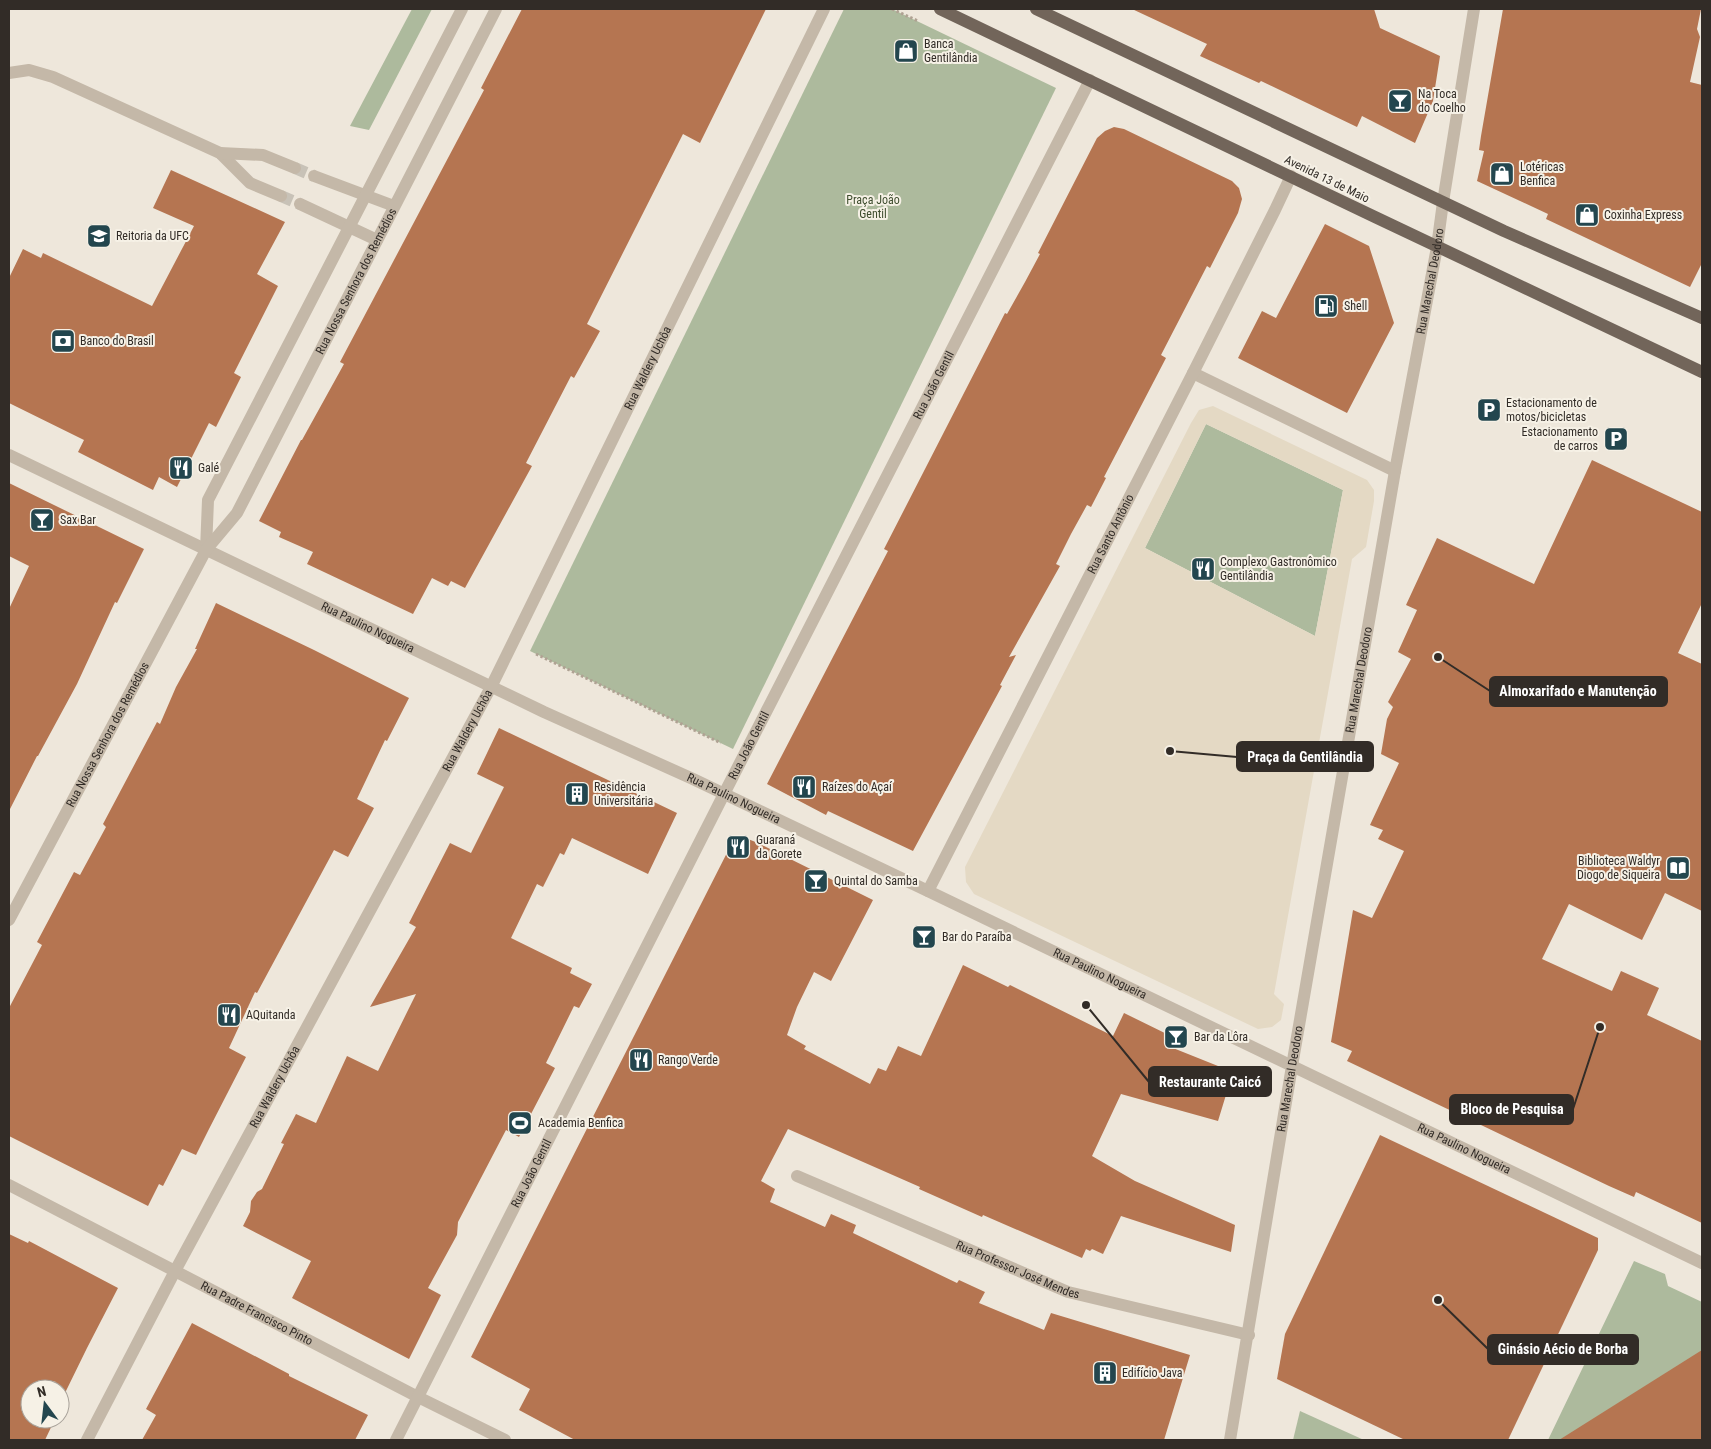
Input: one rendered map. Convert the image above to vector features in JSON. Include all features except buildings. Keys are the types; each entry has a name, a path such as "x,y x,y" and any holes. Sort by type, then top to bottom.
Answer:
{"main road":[{"name":"Avenida 13 de Maio","path":"940,9 1702,372"},
{"path":"1036,9 1504,231 1702,318"}],"street":[{"name":"Rua Nossa Senhora dos Remédios","path":"206,550 208,500 462,9"},
{"name":"Rua Nossa Senhora dos Remédios","path":"9,920 206,550 236,513 496,9"},
{"name":"Rua Waldery Uchôa","path":"87,1440 175,1271 491,687 824,9"},
{"name":"Rua Marechal Deodoro","path":"1230,1440 1292,1066 1395,471 1437,247 1442,202 1474,9"},
{"path":"9,73 29,70 53,77 220,153 250,183 281,196"},
{"name":"Rua João Gentil","path":"396,1440 1090,80"},
{"path":"220,153 263,155 295,168"},
{"path":"314,176 394,206"},
{"name":"Rua Santo Antônio","path":"928,891 1193,373 1271,218 1290,176"},
{"path":"300,204 377,240"},
{"path":"1193,373 1395,471"},
{"name":"Rua Paulino Nogueira","path":"9,455 491,687 724,794 1702,1262"},
{"name":"Rua Professor José Mendes","path":"797,1176 1068,1292 1249,1334"},
{"name":"Rua Padre Francisco Pinto","path":"9,1185 418,1397 506,1440"}],"path":[{"path":"530,651 724,744"}],"green space":[{"path":"412,9 432,9 369,130 350,126"},
{"name":"Praça João Gentil","path":"844,9 892,9 1056,88 733,749 530,651"},
{"path":"1206,424 1343,490 1315,636 1145,548"},
{"path":"1634,1261 1665,1274 1668,1286 1702,1302 1702,1440 1548,1440"},
{"path":"1300,1411 1364,1440 1293,1440"}],"shaded area":[{"path":"1213,406 1367,480 1374,490 1374,501 1366,547 1352,559 1274,994 1284,1004 1281,1020 1272,1027 1258,1029 974,894 966,882 965,867 1199,410","holes":["1206,424 1343,490 1315,636 1145,548"]}],"tunnel":[{"path":"295,168 314,176"},
{"path":"281,196 300,204"}],"place":[{"name":"Banca Gentilândia","path":"906,51"},
{"name":"Na Toca do Coelho","path":"1400,101"},
{"name":"Lotéricas Benfica","path":"1502,174"},
{"name":"Coxinha Express","path":"1587,215"},
{"name":"Reitoria da UFC","path":"99,236"},
{"name":"Shell","path":"1326,306"},
{"name":"Banco do Brasil","path":"63,341"},
{"name":"Estacionamento de motos/bicicletas","path":"1489,410"},
{"name":"Estacionamento de carros","path":"1616,439"},
{"name":"Galé","path":"181,468"},
{"name":"Sax Bar","path":"42,520"},
{"name":"Complexo Gastronômico Gentilândia","path":"1203,569"},
{"name":"Almoxarifado e Manutenção","path":"1438,657"},
{"name":"Praça da Gentilândia","path":"1170,751"},
{"name":"Raízes do Açaí","path":"804,787"},
{"name":"Residência Universitária","path":"577,794"},
{"name":"Guaraná da Gorete","path":"738,847"},
{"name":"Biblioteca Waldyr Diogo de Siqueira","path":"1678,868"},
{"name":"Quintal do Samba","path":"816,881"},
{"name":"Bar do Paraíba","path":"924,937"},
{"name":"Restaurante Caicó","path":"1086,1005"},
{"name":"AQuitanda","path":"229,1015"},
{"name":"Bloco de Pesquisa","path":"1600,1027"},
{"name":"Bar da Lôra","path":"1176,1037"},
{"name":"Rango Verde","path":"641,1060"},
{"name":"Academia Benfica","path":"520,1123"},
{"name":"Ginásio Aécio de Borba","path":"1438,1300"},
{"name":"Edifício Java","path":"1105,1373"}]}
